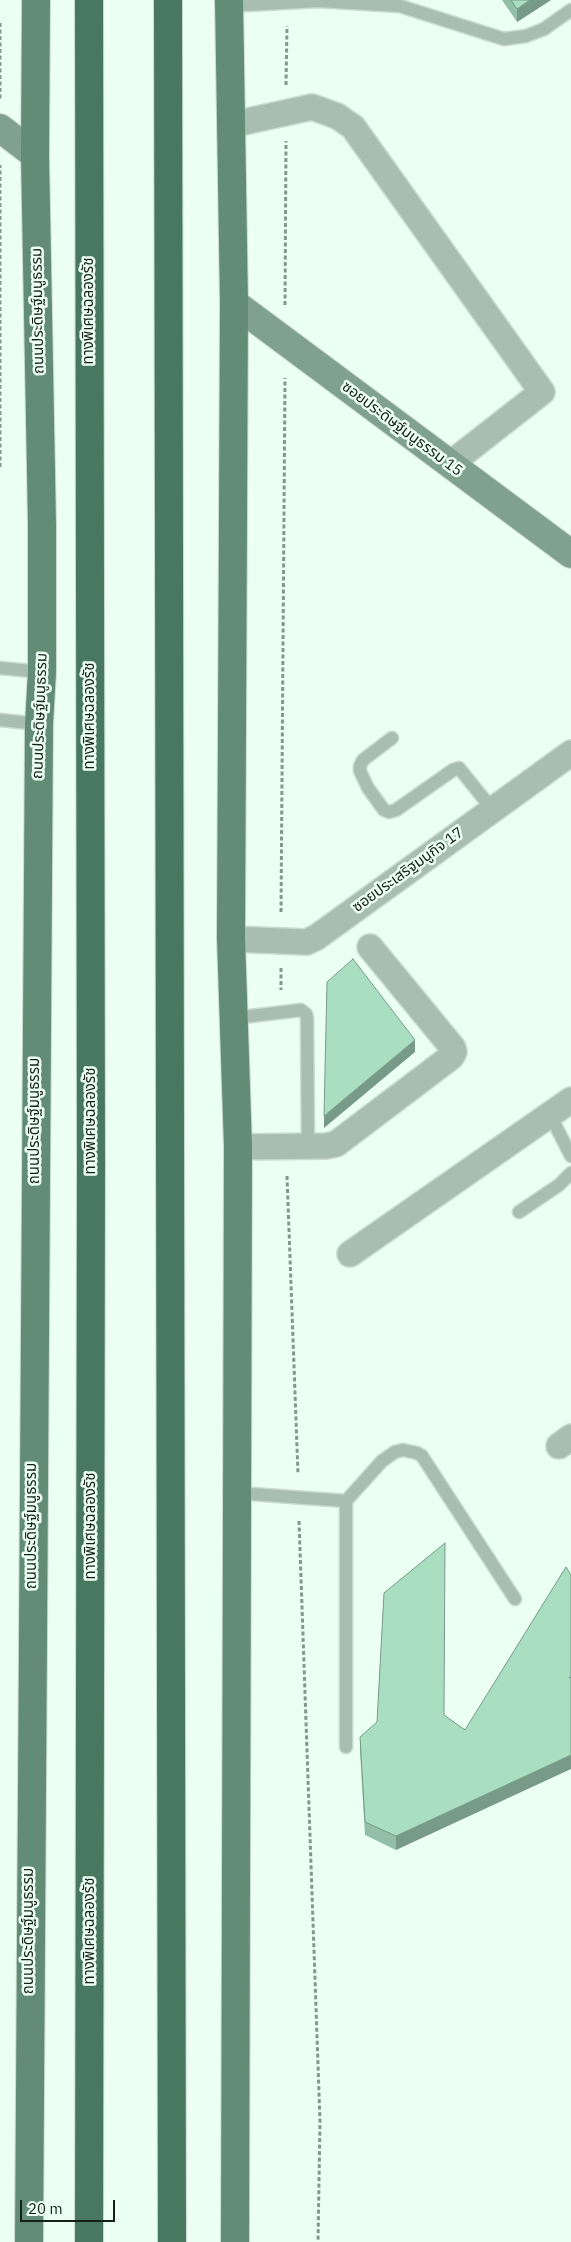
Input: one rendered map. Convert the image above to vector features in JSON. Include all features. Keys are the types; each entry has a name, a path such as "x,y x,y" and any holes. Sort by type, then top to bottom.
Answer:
{"highway":[{"name":"ทางพิเศษฉลองรัช","path":"89,0 91,1120 89,2242"},
{"path":"168,0 172,2242"}],"main road":[{"name":"ถนนประดิษฐ์มนูธรรม","path":"28,2242 39,724 42,672 42,525 35,154 36,0"},
{"path":"229,3 234,303 231,939 238,1148 235,2242"}],"street":[{"path":"230,126 312,107 337,116 353,127 542,392 450,464"},
{"path":"0,128 35,154"},
{"name":"ซอยประดิษฐ์มนูธรรม 15","path":"234,303 571,554"},
{"name":"ซอยประเสริฐมนูกิจ 17","path":"231,939 306,942 317,937 571,753"},
{"path":"238,1148 326,1146 336,1144 454,1052 453,1048 370,947"},
{"path":"350,1254 571,1100"}],"lane":[{"path":"229,3 318,1 400,3 504,39 526,36 544,29 571,10"},
{"path":"0,668 42,672"},
{"path":"0,720 39,724"},
{"path":"392,738 363,760 360,766 360,771 368,788 384,810 389,812 396,810 453,770 459,768 492,809"},
{"path":"234,1018 301,1010 306,1014 308,1018 308,1146"},
{"path":"550,1115 571,1156"},
{"path":"519,1212 558,1185 571,1173"},
{"path":"346,1747 346,1501 382,1461 395,1452 403,1450 422,1456 515,1599"},
{"path":"238,1493 346,1501"}],"path":[{"path":"0,23 0,467"}],"building":[{"path":"511,0 530,0 517,9"},
{"path":"353,959 415,1040 324,1116 327,982"},
{"path":"445,1543 444,1715 465,1730 566,1567 571,1575 571,1675 569,1678 571,1677 571,1755 396,1836 365,1822 360,1737 377,1722 384,1593"}]}
